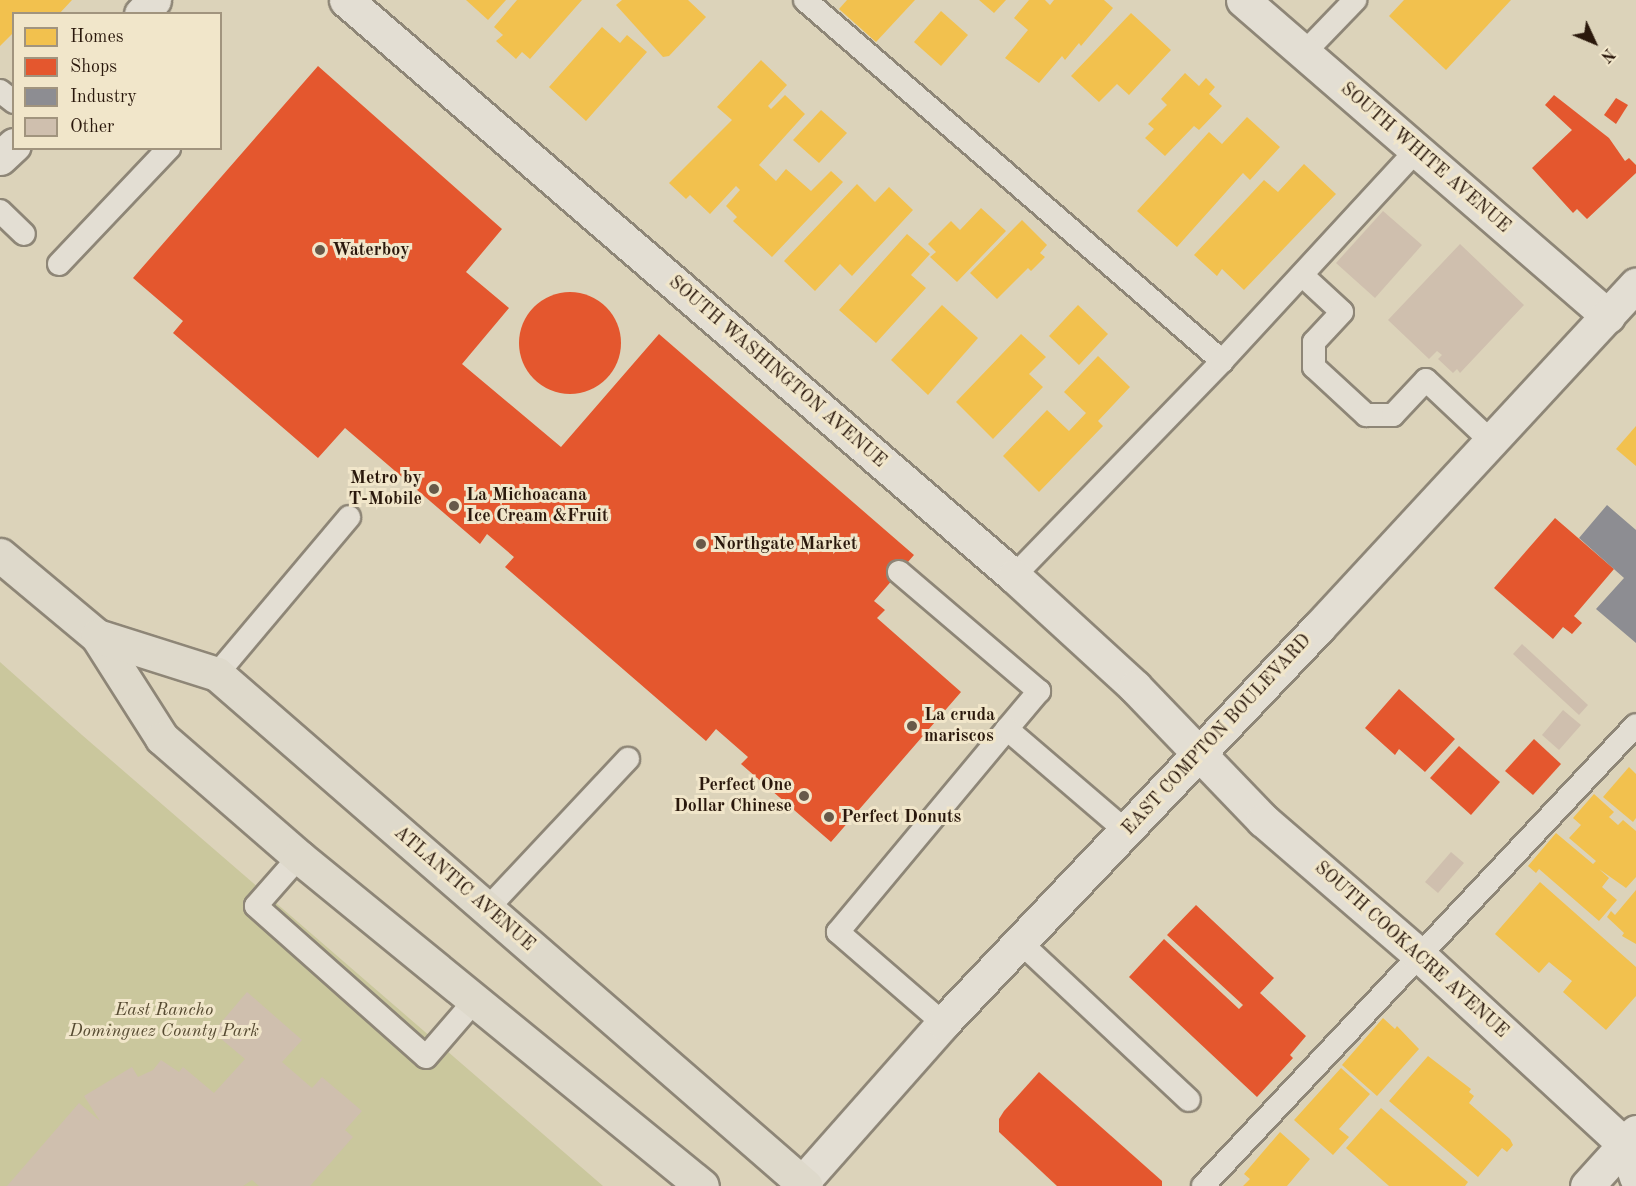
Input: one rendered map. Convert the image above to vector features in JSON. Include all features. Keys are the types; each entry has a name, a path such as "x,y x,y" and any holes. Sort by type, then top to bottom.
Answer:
{"main road":[{"name":"ATLANTIC AVENUE","path":"0,555 97,636 162,738 299,856 702,1186"},
{"name":"ATLANTIC AVENUE","path":"97,636 217,674 802,1185"}],"street":[{"path":"143,12 154,0"},
{"name":"SOUTH WASHINGTON AVENUE","path":"346,0 1014,576 1135,687 1199,753"},
{"name":"SOUTH WHITE AVENUE","path":"1243,0 1608,316"},
{"path":"0,159 12,147"},
{"name":"EAST COMPTON BOULEVARD","path":"802,1185 943,1023 1126,831 1636,285"},
{"name":"SOUTH COOKACRE AVENUE","path":"1199,753 1263,820 1632,1141 1636,1177"},
{"path":"1587,1186 1632,1141"}],"lane":[{"path":"805,0 1222,361"},
{"path":"1304,53 1354,0"},
{"path":"0,91 12,100"},
{"path":"59,264 167,150"},
{"path":"1014,576 1222,361 1416,151"},
{"path":"0,211 24,234"},
{"path":"1302,275 1342,312 1314,342 1314,367 1366,415 1393,415 1426,380 1491,441"},
{"path":"217,674 349,517"},
{"path":"899,572 1038,691 838,932 943,1023"},
{"path":"1203,1186 1418,954 1636,725"},
{"path":"1007,729 1126,831"},
{"path":"487,909 628,759"},
{"path":"299,856 256,906 426,1057 476,999"},
{"path":"1020,942 1189,1100"}],"green space":[{"name":"East Rancho Dominguez County Park","path":"0,662 82,735 603,1186 0,1186"}],"building: Homes":[{"path":"0,0 72,0 61,12 12,12 12,34 0,46"},
{"path":"466,0 506,0 488,20"},
{"path":"517,0 582,0 530,59 522,52 516,59 496,41 503,35 494,27"},
{"path":"622,0 688,0 706,17 669,56 663,57 616,5"},
{"path":"847,0 915,0 876,42 839,9"},
{"path":"979,0 1006,0 994,13"},
{"path":"1029,0 1045,0 1050,5 1054,0 1104,0 1113,8 1081,46 1079,43 1065,60 1062,56 1039,83 1005,58 1028,30 1014,18"},
{"path":"1404,0 1511,0 1446,70 1389,16"},
{"path":"941,11 968,35 941,66 914,42"},
{"path":"1131,13 1171,50 1129,95 1117,84 1099,102 1071,76"},
{"path":"602,27 620,43 627,35 647,52 586,121 549,87"},
{"path":"761,60 787,85 768,106 771,109 785,95 805,114 759,165 776,181 786,169 811,191 831,171 843,182 772,257 733,221 737,217 726,206 740,190 736,186 710,214 690,195 686,199 669,183 732,120 717,107"},
{"path":"1185,73 1199,86 1206,78 1215,87 1209,94 1222,106 1199,130 1194,126 1165,156 1145,138 1154,129 1148,124 1167,105 1161,99"},
{"path":"821,110 847,133 819,163 793,140"},
{"path":"1247,117 1280,147 1250,180 1243,173 1177,247 1137,211 1209,132 1222,144"},
{"path":"1304,164 1336,194 1244,290 1222,269 1217,276 1194,255 1264,180 1278,192"},
{"path":"857,184 875,202 889,187 913,210 852,276 840,264 815,291 784,261"},
{"path":"981,208 1006,231 957,282 930,257 936,252 928,244 951,221 960,230"},
{"path":"1022,220 1047,245 1040,253 1045,257 1031,271 1028,268 997,299 970,273"},
{"path":"907,234 930,254 911,275 926,288 876,343 839,310"},
{"path":"942,305 978,338 928,395 891,360"},
{"path":"1078,305 1108,334 1079,365 1049,336"},
{"path":"1021,334 1046,357 1029,374 1043,387 993,439 956,402"},
{"path":"1098,356 1130,387 1098,421 1103,426 1039,492 1003,456 1047,410 1069,431 1086,413 1064,392"},
{"path":"1636,426 1636,466 1616,449"},
{"path":"1629,767 1636,774 1636,818 1633,822 1603,797"},
{"path":"1594,794 1614,812 1609,817 1618,825 1623,820 1636,831 1636,877 1626,888 1599,869 1609,878 1602,887 1617,900 1599,921 1539,869 1536,873 1528,866 1556,833 1593,864 1596,861 1569,838 1581,825 1573,818"},
{"path":"1540,882 1636,967 1636,996 1606,1030 1563,992 1572,981 1549,962 1539,973 1495,934"},
{"path":"1636,890 1636,944 1622,936 1624,933 1607,917 1611,911 1615,915"},
{"path":"1383,1018 1395,1029 1397,1026 1419,1049 1377,1096 1342,1065"},
{"path":"1428,1056 1471,1089 1469,1092 1474,1096 1469,1103 1510,1139 1513,1145 1507,1152 1502,1148 1478,1177 1389,1101"},
{"path":"1341,1068 1370,1094 1339,1129 1349,1137 1333,1155 1294,1120"},
{"path":"1381,1108 1468,1182 1465,1186 1389,1186 1346,1148"},
{"path":"1280,1132 1310,1159 1287,1186 1243,1186 1250,1179 1244,1174"}],"building: Shops":[{"path":"318,66 502,229 466,272 509,308 462,364 561,447 659,334 914,555 874,601 885,610 877,618 961,692 831,842 741,764 748,757 716,729 706,741 505,567 514,557 487,534 480,544 345,428 318,458 173,333 183,321 133,278"},
{"path":"1554,95 1609,138 1625,161 1629,158 1636,165 1636,173 1587,219 1577,209 1573,213 1532,168 1572,130 1545,105"},
{"path":"1616,98 1628,105 1616,124 1604,115"},
{"path":"570,292 589,296 606,307 617,324 621,343 617,362 606,379 589,390 570,394 551,390 534,379 523,362 519,343 523,324 534,307 551,296"},
{"path":"1555,518 1614,569 1574,616 1582,623 1572,634 1563,627 1553,639 1494,588"},
{"path":"1399,689 1455,739 1425,772 1399,749 1395,755 1365,728"},
{"path":"1534,739 1561,764 1533,795 1505,771"},
{"path":"1459,746 1500,782 1471,815 1430,778"},
{"path":"1196,905 1274,978 1260,993 1306,1036 1290,1055 1293,1058 1257,1097 1129,977 1164,939 1239,1009 1243,1005 1167,935"},
{"path":"1039,1072 1162,1181 1162,1186 1057,1186 999,1132 999,1119 1004,1111"}],"building: Industry":[{"path":"1607,505 1636,530 1636,643 1596,609 1624,578 1579,538"}],"building: Other":[{"path":"1383,211 1422,245 1375,298 1336,263"},
{"path":"1460,244 1524,305 1460,373 1457,369 1453,373 1438,359 1442,355 1437,351 1429,359 1388,320"},
{"path":"1522,644 1588,705 1579,715 1513,654"},
{"path":"1563,710 1581,725 1559,750 1542,735"},
{"path":"1451,852 1464,863 1438,893 1425,882"},
{"path":"247,992 302,1040 282,1062 312,1088 322,1077 362,1111 345,1130 353,1137 310,1186 259,1186 252,1180 243,1186 7,1186 79,1103 100,1121 84,1096 132,1067 138,1077 153,1070 161,1060 179,1072 183,1067 214,1093 245,1059 213,1032"}],"place":[{"name":"Waterboy","path":"320,250"},
{"name":"Metro by T-Mobile","path":"434,489"},
{"name":"La Michoacana Ice Cream &Fruit","path":"454,506"},
{"name":"Northgate Market","path":"701,544"},
{"name":"La cruda mariscos","path":"912,726"},
{"name":"Perfect One Dollar Chinese","path":"804,796"},
{"name":"Perfect Donuts","path":"829,817"}]}
